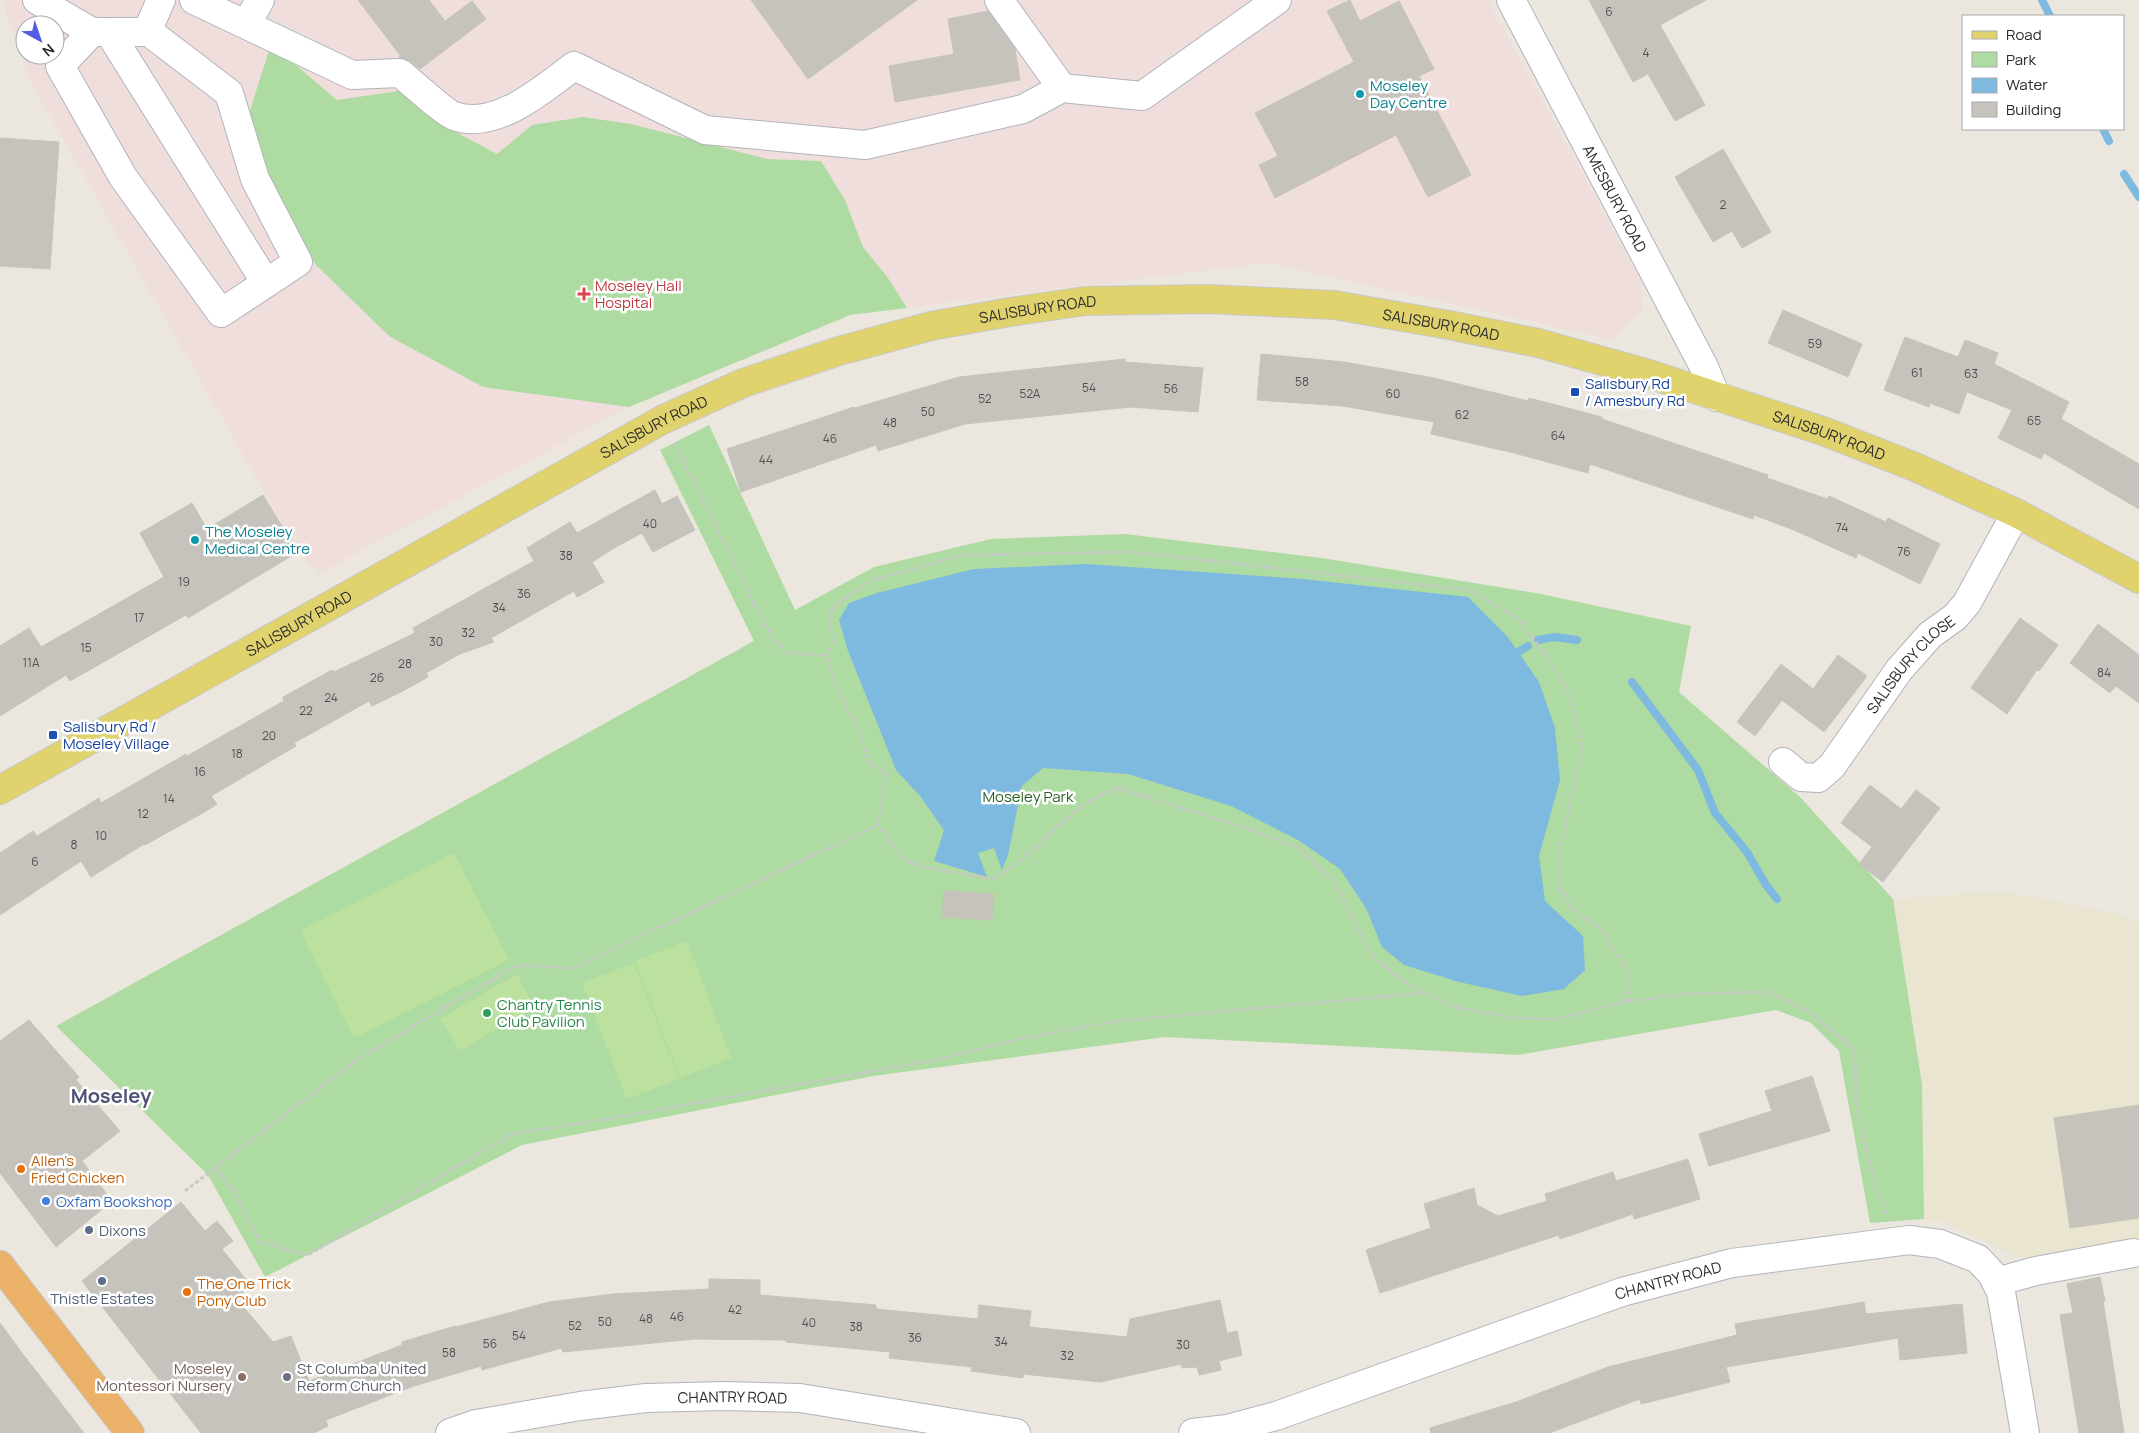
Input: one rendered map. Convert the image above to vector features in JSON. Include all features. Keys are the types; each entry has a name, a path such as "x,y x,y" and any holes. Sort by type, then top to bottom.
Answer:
{"highway":[{"path":"0,1265 130,1433"}],"main road":[{"name":"SALISBURY ROAD","path":"0,790 662,420 743,383 839,351 931,326 1094,300 1206,299 1334,305 1538,343 1649,374 1823,431 1915,467 2016,512 2139,579"}],"street":[{"path":"38,0 100,32 148,32 229,92 254,180 298,262 221,312 123,177 60,66 100,32"},
{"path":"148,32 162,0"},
{"path":"194,0 253,12 352,75 400,73 454,116 489,119 531,99 574,66 705,130 864,145 1023,109 1062,88 1142,96 1277,0"},
{"path":"999,0 1062,88"},
{"name":"AMESBURY ROAD","path":"1511,0 1704,367 1716,397"},
{"path":"100,32 266,283"},
{"name":"SALISBURY CLOSE","path":"1783,762 1800,777 1818,778 1832,766 1899,670 1930,636 1955,617 1967,603 2016,512"},
{"name":"CHANTRY ROAD","path":"1193,1433 1227,1429 1276,1416 1631,1290 1732,1263 1910,1240 1940,1244 1978,1259 1992,1274 2001,1292 2024,1433"},
{"path":"1996,1282 2036,1271 2133,1253"},
{"name":"CHANTRY ROAD","path":"450,1433 476,1424 580,1406 646,1398 724,1396 800,1398 1016,1433"}],"path":[{"path":"662,420 763,622 784,652 826,656"},
{"path":"1627,1001 1629,976 1601,928 1576,914 1559,888 1558,862 1582,746 1570,697 1546,656 1516,617 1468,590 1132,552 963,555 873,580 832,608 830,626 833,642 826,656 838,690 854,722 870,762 886,774 878,825 902,857 926,869 955,871 991,880 995,876 1014,867 1084,804 1117,788 1246,828 1296,848 1332,878 1374,958 1408,984 1455,1007 1514,1018 1558,1020 1627,1001 1686,994 1768,992 1810,1012 1855,1050 1856,1105 1876,1187 1886,1212 1906,1220 1910,1240"},
{"path":"185,1191 215,1170 358,1059 518,965 573,968 878,825"},
{"path":"215,1170 238,1198 260,1242 308,1255 512,1134 607,1119 930,1061 1019,1039 1117,1021 1426,993"}],"shaded area":[{"name":"Moseley Hall Hospital","path":"2,0 1488,0 1641,281 1642,310 1614,340 1267,263 850,315 629,407 320,573 298,552 29,79 24,65 65,65 65,15 15,15 15,38"},
{"path":"2004,891 2114,913 2139,924 2139,1254 2026,1261 1943,1222 1924,1219 1922,1084 1893,899"}],"green space":[{"path":"271,44 337,100 399,91 452,130 497,154 532,125 583,117 631,124 767,159 821,161 845,200 863,247 888,278 907,308 850,315 629,407 483,387 389,336 315,264 276,205 247,120"},
{"name":"Moseley Park","path":"709,425 795,610 874,567 991,539 1125,534 1322,558 1541,594 1691,626 1679,692 1800,797 1893,899 1922,1084 1924,1219 1870,1223 1839,1051 1811,1023 1776,1010 1518,1055 1165,1037 873,1076 522,1145 265,1277 208,1175 56,1026 754,641 660,450"},
{"path":"454,853 509,960 354,1038 300,931"},
{"path":"687,941 731,1058 680,1078 635,961"},
{"path":"634,963 679,1079 627,1099 582,983"},
{"name":"Chantry Tennis Club Pavilion","path":"517,974 534,1007 460,1051 440,1019"}],"water":[{"path":"1086,564 1303,579 1468,597 1507,636 1539,682 1555,728 1560,780 1539,856 1545,901 1583,936 1585,970 1564,989 1522,996 1459,982 1404,965 1382,947 1366,908 1340,869 1298,840 1231,806 1128,774 1043,768 1022,786 1008,855 1002,870 994,848 978,853 987,877 934,861 944,830 920,796 896,770 848,651 839,620 849,603 877,593 974,569"}],"building":[{"path":"358,0 429,0 445,21 472,1 486,19 420,69 410,61 399,57 400,55"},
{"path":"751,0 917,0 808,79"},
{"name":"Moseley Day Centre","path":"1350,0 1360,21 1399,1 1434,69 1419,76 1471,175 1428,197 1396,135 1275,198 1259,165 1278,156 1255,113 1354,62 1327,11"},
{"path":"1589,0 1706,0 1660,25 1705,105 1675,121 1648,74 1633,82"},
{"path":"988,11 1015,49 1020,80 895,102 889,66 954,54 948,19"},
{"path":"0,138 59,142 50,269 0,266"},
{"path":"1723,149 1771,232 1742,248 1732,231 1713,242 1675,177"},
{"path":"1783,310 1862,344 1848,377 1768,343"},
{"path":"1905,337 1958,357 1965,340 1998,353 1994,364 2069,402 2061,419 2139,464 2139,509 2044,453 2041,459 1998,438 2012,410 1967,392 1959,414 1930,403 1929,407 1884,390"},
{"path":"1261,354 1344,362 1434,378 1528,401 1529,398 1602,417 1602,419 1768,475 1767,478 1827,499 1829,496 1886,522 1888,518 1940,544 1920,584 1858,553 1856,558 1794,530 1754,515 1753,519 1590,464 1588,473 1514,453 1431,434 1434,422 1343,406 1257,400"},
{"path":"1125,359 1125,362 1203,368 1198,412 1131,407 965,424 878,451 876,445 741,492 727,449 854,407 959,377"},
{"path":"655,490 662,504 677,496 695,530 653,552 642,533 614,548 592,562 604,582 577,597 574,591 491,638 494,642 460,654 426,673 428,677 403,691 372,706 369,701 294,743 296,746 211,796 217,804 208,810 144,844 91,877 81,861 0,915 0,853 33,831 37,836 99,798 101,803 284,701 283,697 332,670 334,672 415,633 413,628 534,561 527,548 570,522 577,533"},
{"path":"263,495 298,552 188,618 186,615 70,681 66,675 0,716 0,646 29,628 41,647 164,577 140,533 192,503 207,529"},
{"path":"2020,618 2058,645 2039,671 2037,670 2007,714 1971,688"},
{"path":"2098,624 2139,655 2139,703 2116,686 2110,693 2070,663"},
{"path":"1838,655 1867,676 1824,732 1782,700 1755,736 1737,722 1781,664 1813,689"},
{"path":"1870,785 1901,809 1916,790 1940,808 1883,882 1859,864 1872,847 1841,823"},
{"path":"944,891 994,894 992,920 942,917"},
{"path":"29,1020 79,1077 76,1080 120,1131 82,1161 112,1201 56,1247 0,1173 0,1041"},
{"path":"1812,1076 1830,1131 1709,1166 1699,1134 1772,1111 1765,1091"},
{"path":"2139,1105 2139,1218 2070,1228 2054,1118"},
{"path":"1688,1159 1700,1199 1634,1219 1633,1214 1560,1239 1559,1235 1380,1293 1366,1250 1431,1228 1424,1204 1474,1188 1477,1205 1498,1216 1547,1201 1545,1194 1613,1172 1616,1181"},
{"path":"181,1202 205,1231 217,1221 233,1241 222,1249 251,1286 236,1298 273,1342 291,1336 309,1381 402,1345 402,1342 455,1326 549,1302 613,1294 709,1289 709,1279 760,1280 760,1295 876,1305 876,1309 978,1319 979,1305 1031,1311 1029,1327 1127,1337 1130,1319 1220,1300 1227,1333 1237,1331 1242,1355 1219,1361 1221,1370 1199,1375 1197,1367 1182,1368 1181,1364 1100,1382 1023,1374 1023,1378 971,1371 972,1367 889,1358 890,1352 786,1342 786,1340 694,1339 563,1352 562,1348 482,1370 481,1366 414,1386 326,1420 328,1426 314,1433 201,1433 82,1281"},
{"path":"2100,1277 2124,1433 2079,1433 2060,1315 2073,1313 2067,1284"},
{"path":"1864,1302 1866,1314 1962,1304 1967,1353 1900,1360 1898,1338 1726,1367 1730,1382 1641,1404 1640,1399 1549,1433 1431,1433 1430,1428 1516,1402 1608,1367 1737,1335 1735,1324"},
{"path":"0,1323 22,1353 84,1433 0,1433"}],"waterway":[{"path":"2042,0 2050,15"},
{"path":"2104,130 2109,141"},
{"path":"2124,174 2139,197"},
{"path":"1538,640 1554,637 1577,640"},
{"path":"1518,652 1528,646"},
{"path":"1632,682 1698,770 1715,813 1747,852 1766,885 1777,899"}],"place":[{"name":"Moseley Day Centre","path":"1360,94"},
{"name":"Moseley Hall Hospital","path":"584,294"},
{"name":"Salisbury Rd / Amesbury Rd","path":"1575,392"},
{"name":"The Moseley Medical Centre","path":"195,540"},
{"name":"Salisbury Rd / Moseley Village","path":"53,735"},
{"name":"Chantry Tennis Club Pavilion","path":"487,1013"},
{"name":"Allen's Fried Chicken","path":"21,1169"},
{"name":"Oxfam Bookshop","path":"46,1201"},
{"name":"Dixons","path":"89,1230"},
{"name":"Thistle Estates","path":"102,1281"},
{"name":"The One Trick Pony Club","path":"187,1292"},
{"name":"Moseley Montessori Nursery","path":"242,1377"},
{"name":"St Columba United Reform Church","path":"287,1377"}],"district":[{"name":"Moseley","path":"111,1095"}]}
